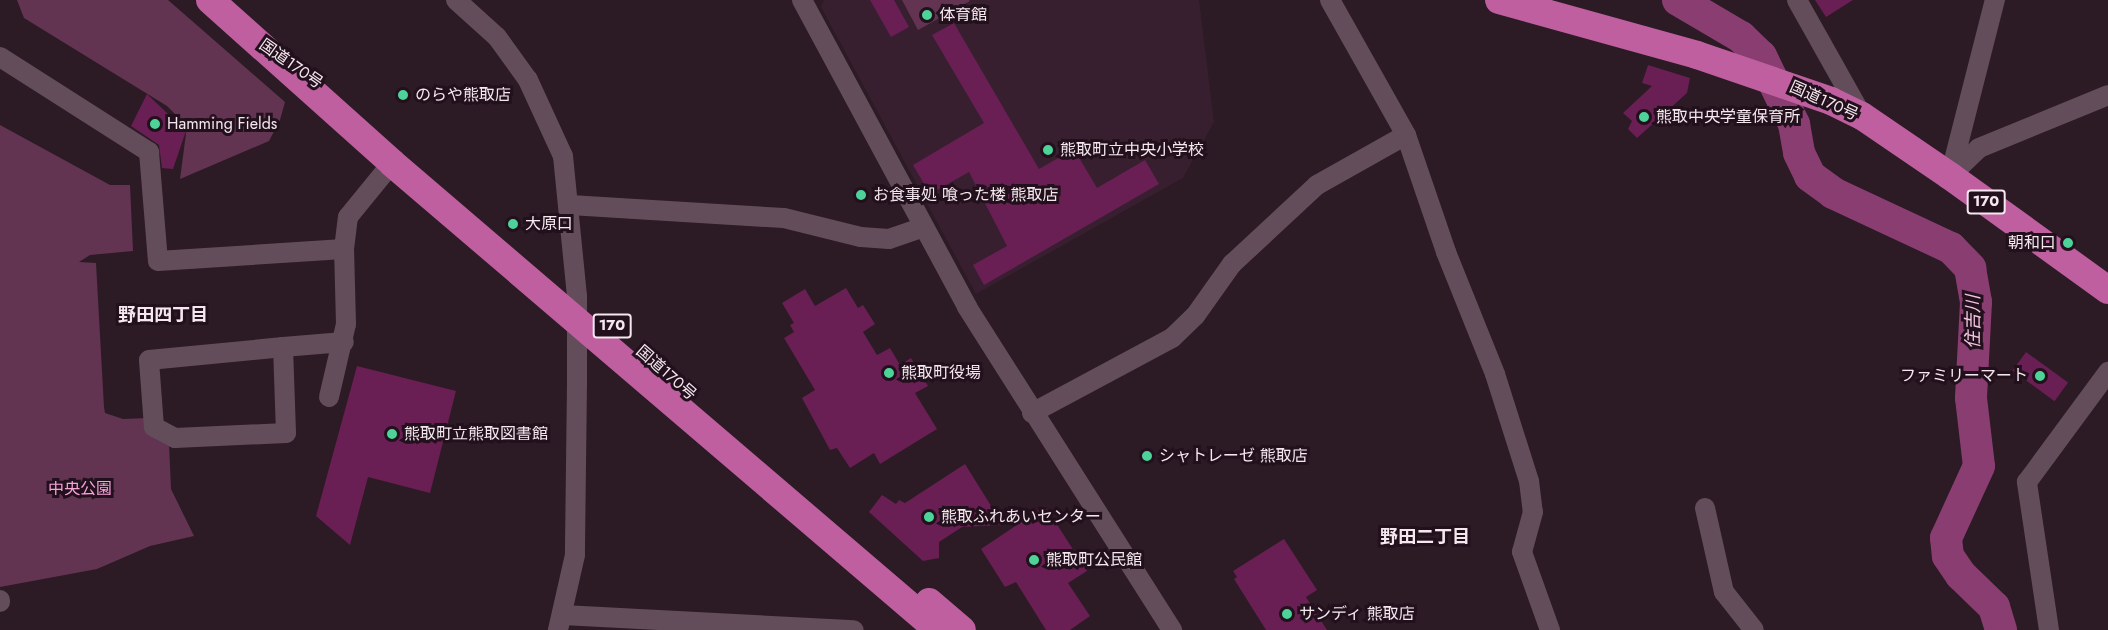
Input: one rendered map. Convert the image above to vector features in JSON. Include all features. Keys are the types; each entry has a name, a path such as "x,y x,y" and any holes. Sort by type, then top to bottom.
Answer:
{"highway":[{"name":"国道170号","path":"210,0 392,163 577,309 962,630"},
{"name":"国道170号","path":"1499,0 1809,91 1862,116 1950,176 2108,290"},
{"name":"国道170号","path":"251,35 316,80 938,630"}],"street":[{"path":"456,0 497,37 528,80 563,156 570,205 577,309 575,555 560,622 854,630"},
{"path":"1330,0 1406,135 1521,448 1533,512 1522,552 1550,630"},
{"path":"1797,0 1862,116"},
{"path":"1950,176 1995,0"},
{"path":"810,5 967,307 1032,413 1172,630"},
{"path":"0,57 149,152 158,261 344,249"},
{"path":"1950,176 1979,148 2108,95"},
{"path":"1032,413 1172,338 1195,316 1232,264 1317,185 1406,135"},
{"path":"329,397 344,342 344,249 348,217 392,163"},
{"path":"570,205 784,218 861,237 889,239 924,227"},
{"path":"283,347 286,434 175,438 154,427 149,360 283,347 344,342"},
{"path":"2049,630 2027,482 2108,372"},
{"path":"1705,508 1724,592 1754,630"}],"shaded area":[{"name":"熊取町立中央小学校","path":"824,0 1199,0 1214,122 1183,178 976,294 821,7"}],"green space":[{"path":"17,0 168,0 285,102 280,120 269,141 180,179 187,126 167,106 24,18"},
{"name":"体育館","path":"902,0 969,0 970,1 918,30"},
{"name":"中央公園","path":"0,125 110,185 130,185 133,251 90,255 79,262 96,263 105,413 123,419 148,418 169,443 171,489 194,536 150,546 97,569 0,587"}],"building":[{"path":"870,0 894,0 909,27 891,37"},
{"path":"1815,0 1853,0 1826,17"},
{"path":"954,23 1039,169 1074,149 1097,188 1145,160 1159,184 984,285 973,265 1007,246 969,172 930,194 913,165 984,123 932,35"},
{"path":"1648,65 1690,78 1687,93 1637,138 1628,129 1632,121 1623,113 1652,86 1642,83"},
{"name":"Hamming Fields","path":"147,94 186,131 173,169 162,168 159,145 131,126"},
{"name":"熊取町役場","path":"846,288 858,308 863,305 875,324 863,332 877,355 890,348 900,365 911,358 928,386 915,393 937,429 880,464 874,453 850,468 837,448 830,450 802,398 815,390 784,338 794,332 790,325 794,323 782,303 805,289 815,306"},
{"name":"ファミリーマート","path":"2026,352 2068,383 2055,401 2012,371"},
{"name":"熊取町立熊取図書館","path":"357,366 456,391 430,493 368,477 350,545 316,516"},
{"name":"熊取ふれあいセンター","path":"965,464 1003,525 962,527 939,542 939,558 923,561 869,512 882,495 896,504 899,500 905,503"},
{"name":"熊取町公民館","path":"1045,506 1087,571 1068,583 1090,616 1070,630 1046,630 1016,582 1005,587 981,549"},
{"path":"1284,539 1317,590 1306,597 1327,630 1266,630 1234,579 1237,577 1233,571"}],"waterway":[{"name":"住吉川","path":"1678,0 1741,37 1761,56 1794,124 1799,153 1810,176 1833,193 1951,248 1970,268 1976,302 1971,398 1979,466 1946,538 1948,556 1961,575 1994,607 2001,630"}],"place":[{"name":"体育館","path":"927,15"},
{"name":"のらや熊取店","path":"403,95"},
{"name":"熊取中央学童保育所","path":"1644,117"},
{"name":"Hamming Fields","path":"155,124"},
{"name":"熊取町立中央小学校","path":"1048,150"},
{"name":"お食事処 喰った楼 熊取店","path":"861,195"},
{"name":"大原口","path":"513,224"},
{"name":"朝和口","path":"2068,243"},
{"name":"熊取町役場","path":"889,373"},
{"name":"ファミリーマート","path":"2040,376"},
{"name":"熊取町立熊取図書館","path":"392,434"},
{"name":"シャトレーゼ 熊取店","path":"1147,456"},
{"name":"熊取ふれあいセンター","path":"929,517"},
{"name":"熊取町公民館","path":"1034,560"},
{"name":"サンディ 熊取店","path":"1287,614"}],"district":[{"name":"野田四丁目","path":"163,315"},
{"name":"野田二丁目","path":"1425,537"}]}
